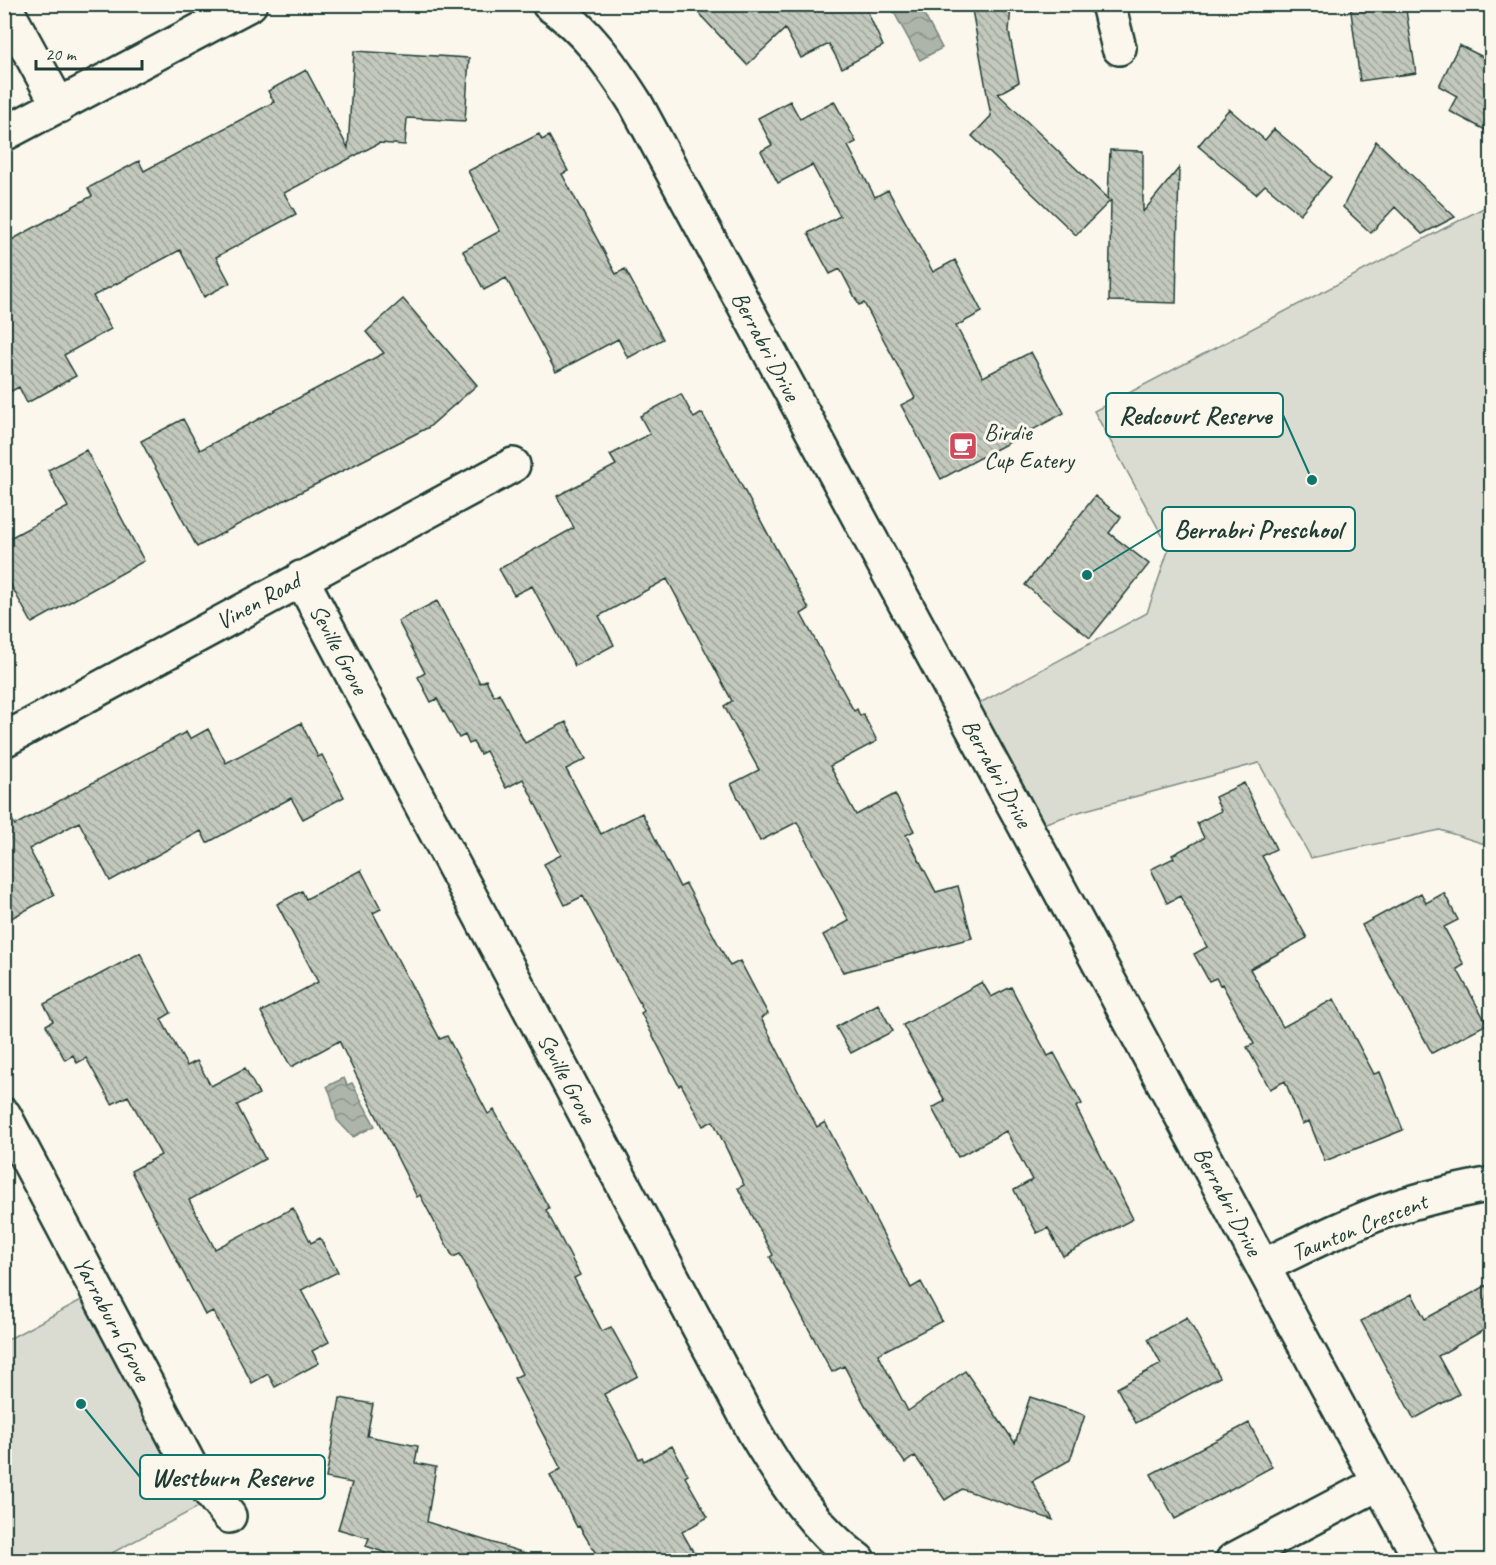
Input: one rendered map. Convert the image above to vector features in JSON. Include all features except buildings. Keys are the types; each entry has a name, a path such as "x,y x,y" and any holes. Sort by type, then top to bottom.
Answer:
{"street":[{"path":"4,134 250,4"},
{"name":"Berrabri Drive","path":"549,4 568,18 593,43 636,104 1420,1560"},
{"path":"1108,4 1119,48"},
{"path":"4,5 58,106"},
{"name":"Vinen Road","path":"4,740 513,465"},
{"name":"Seville Grove","path":"301,578 755,1433 773,1464 805,1508 832,1538 858,1560"},
{"name":"Yarraburn Grove","path":"4,1115 191,1468 229,1516"},
{"name":"Taunton Crescent","path":"1263,1266 1383,1212 1419,1200 1491,1184"},
{"path":"1233,1560 1379,1483"}],"shaded area":[{"path":"1491,204 1491,846 1440,830 1311,858 1259,763 1082,811 1027,829 963,712 1147,613 1169,548 1094,411"},
{"path":"98,1291 215,1498 99,1560 5,1560 5,1341"}],"water":[{"path":"890,5 919,5 942,48 920,60"},
{"path":"344,1078 347,1085 352,1083 375,1126 353,1137 337,1120 327,1086"}],"place":[{"name":"Birdie Cup Eatery","path":"963,446"},
{"name":"Redcourt Reserve","path":"1312,480"},
{"name":"Berrabri Preschool","path":"1087,575"},
{"name":"Westburn Reserve","path":"81,1404"}]}
